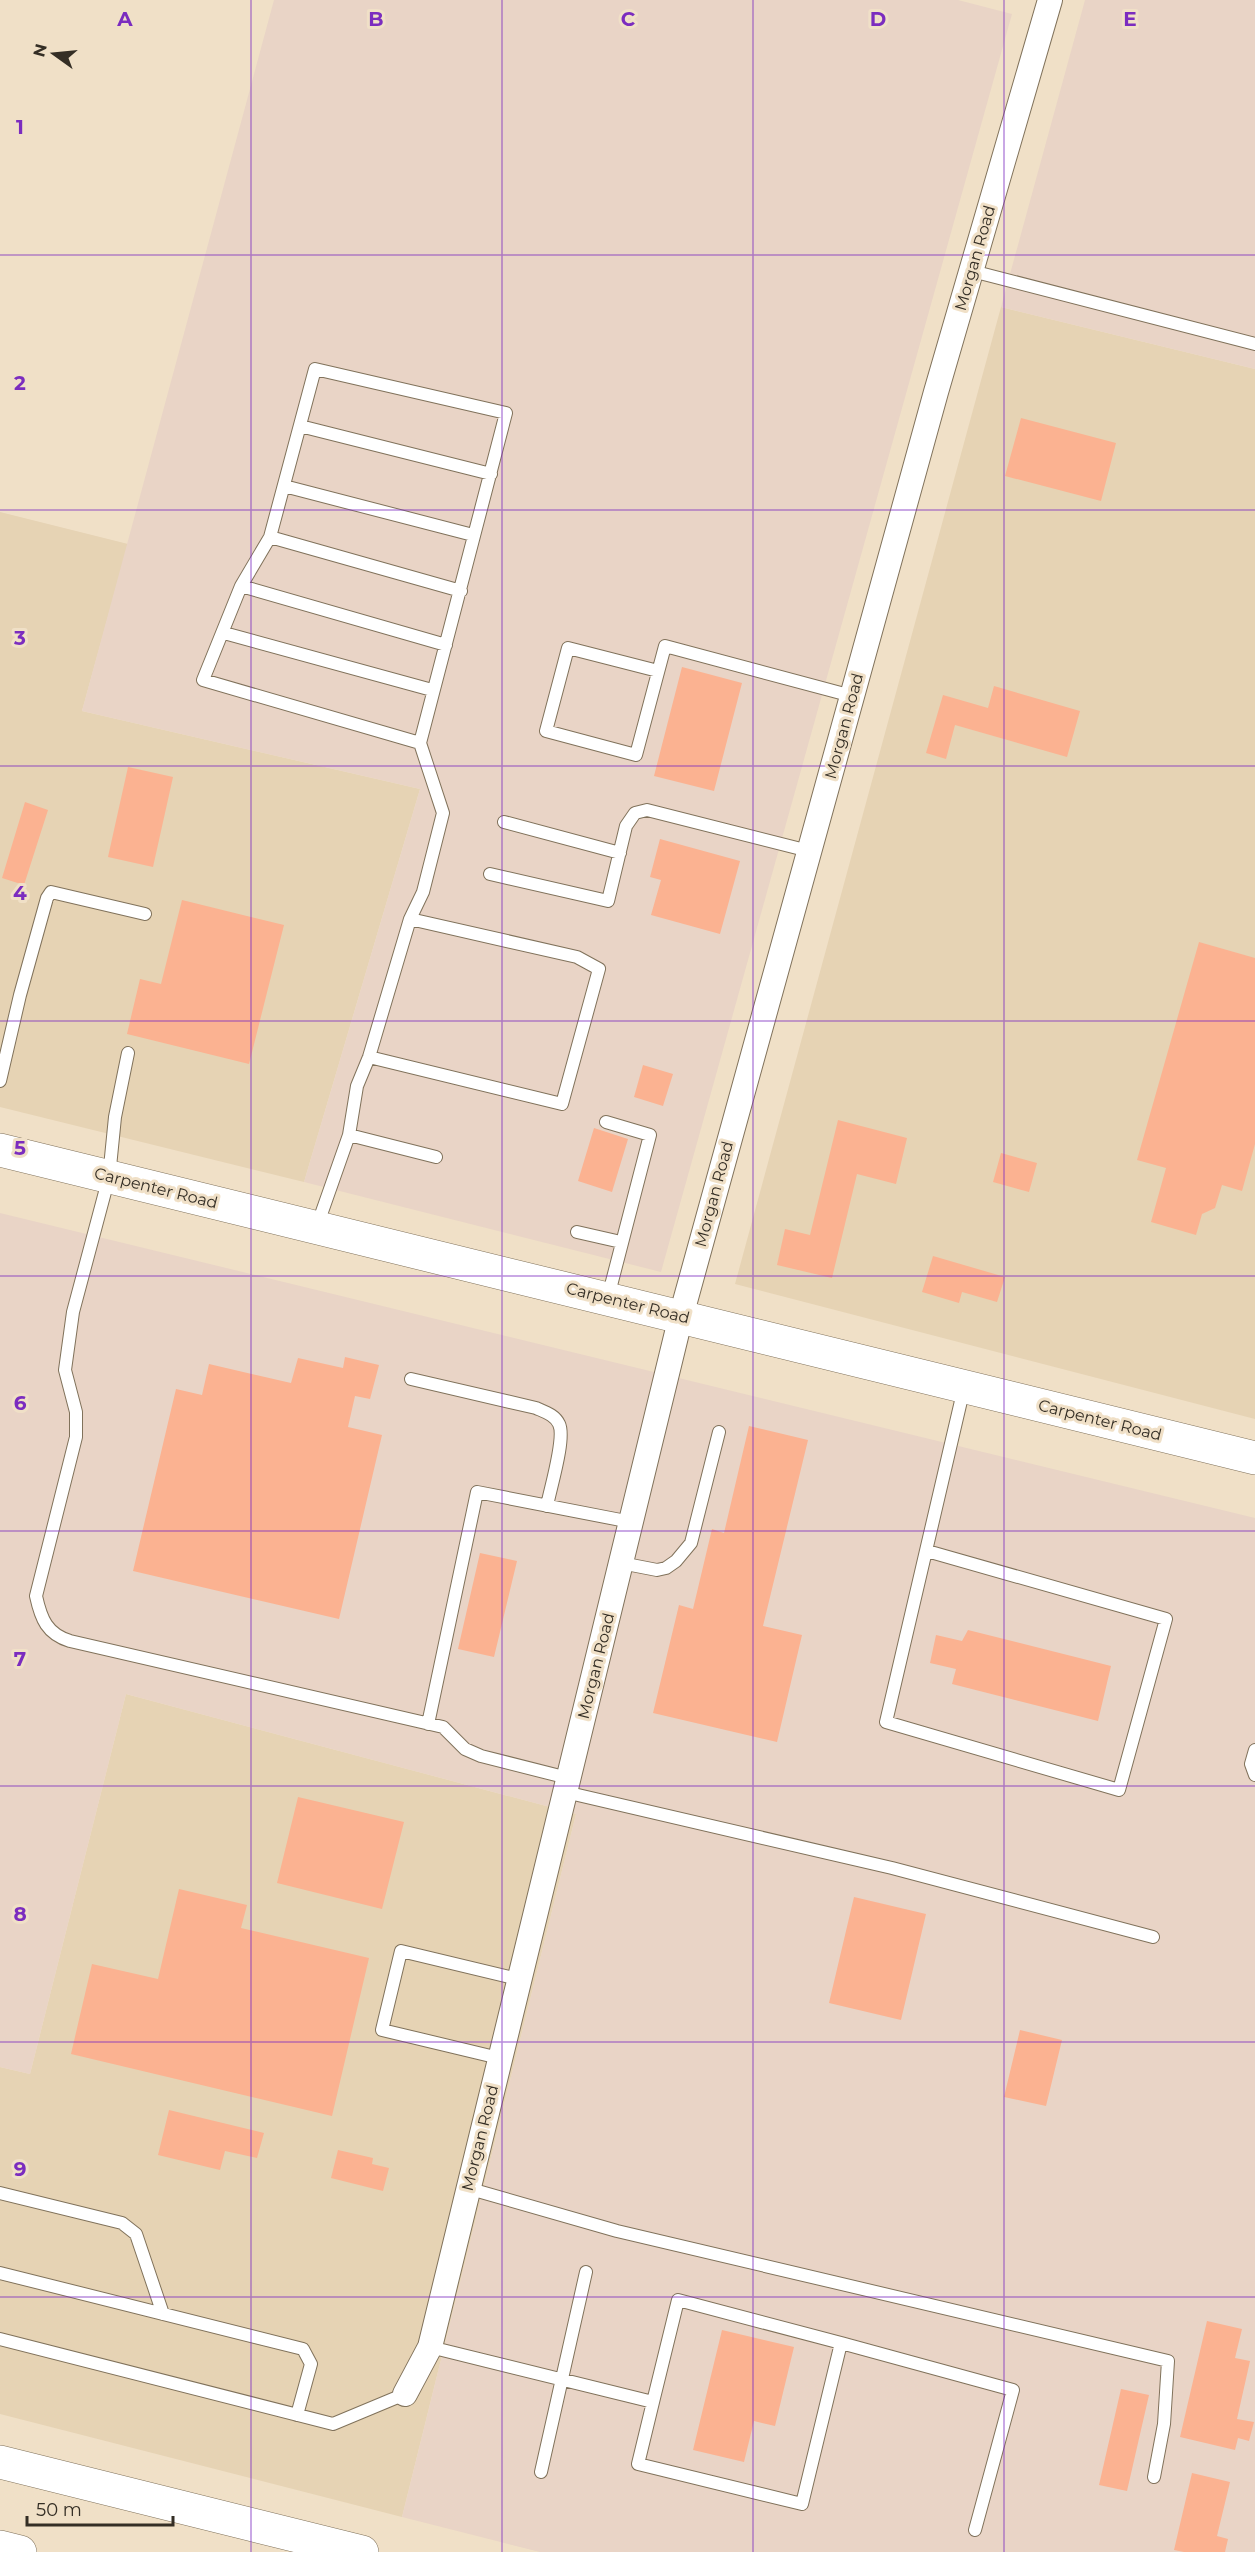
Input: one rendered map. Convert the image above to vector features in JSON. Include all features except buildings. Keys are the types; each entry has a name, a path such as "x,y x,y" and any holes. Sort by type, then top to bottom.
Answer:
{"main road":[{"name":"Carpenter Road","path":"0,1150 1255,1458"},
{"path":"0,2462 362,2552"},
{"path":"0,2547 20,2552"}],"street":[{"name":"Morgan Road","path":"405,2394 430,2347 681,1316 852,696 1050,0"}],"lane":[{"path":"972,271 1255,344"},
{"path":"316,1227 349,1135 357,1086 369,1057 410,919 423,892 443,813 420,742 506,413 315,369 270,537 241,586 224,633 203,680 420,742"},
{"path":"300,426 491,474"},
{"path":"284,486 473,535"},
{"path":"270,537 461,591"},
{"path":"241,586 446,645"},
{"path":"224,633 432,690"},
{"path":"658,671 568,648 546,731 636,755 665,646 852,696"},
{"path":"490,874 608,901 626,826 635,813 647,810 809,851"},
{"path":"504,822 620,853"},
{"path":"0,1081 20,995 47,898 51,892 145,914"},
{"path":"369,1057 562,1104 599,969 577,957 410,919"},
{"path":"128,1053 115,1117 109,1177 73,1312 65,1370 78,1422 36,1596 42,1620 48,1630 59,1638 70,1641 443,1727 465,1749 566,1785 1153,1937"},
{"path":"606,1122 650,1135 608,1298"},
{"path":"349,1135 436,1157"},
{"path":"577,1232 621,1242"},
{"path":"411,1379 536,1408 556,1419 561,1427 547,1506"},
{"path":"927,1551 1166,1619 1119,1790 886,1722 964,1386"},
{"path":"621,1563 657,1570 666,1568 676,1561 691,1543 718,1432"},
{"path":"428,1724 477,1492 631,1522"},
{"path":"1255,1750 1251,1764 1255,1776"},
{"path":"499,2058 382,2030 400,1951 518,1979"},
{"path":"467,2188 618,2231 1168,2361 1164,2424 1154,2477"},
{"path":"0,2193 122,2223 136,2234 163,2314"},
{"path":"541,2472 586,2272"},
{"path":"0,2273 303,2349 310,2364 297,2415"},
{"path":"842,2343 802,2504 638,2464 678,2300 842,2343 1013,2390 975,2530"},
{"path":"0,2339 333,2424 405,2394"},
{"path":"430,2347 653,2402"}],"shaded area":[{"path":"274,0 958,0 1012,14 661,1272 304,1182 420,789 82,711"},
{"path":"1085,0 1255,0 1255,369 1001,307"},
{"path":"1001,307 1255,369 1255,1419 735,1284"},
{"path":"0,512 128,544 82,711 420,789 304,1182 0,1107"},
{"path":"0,1213 1255,1518 1255,2552 540,2552 402,2517 576,1814 126,1694 30,2074 0,2067"},
{"path":"126,1694 576,1814 402,2517 0,2414 0,2067 30,2074"}]}
